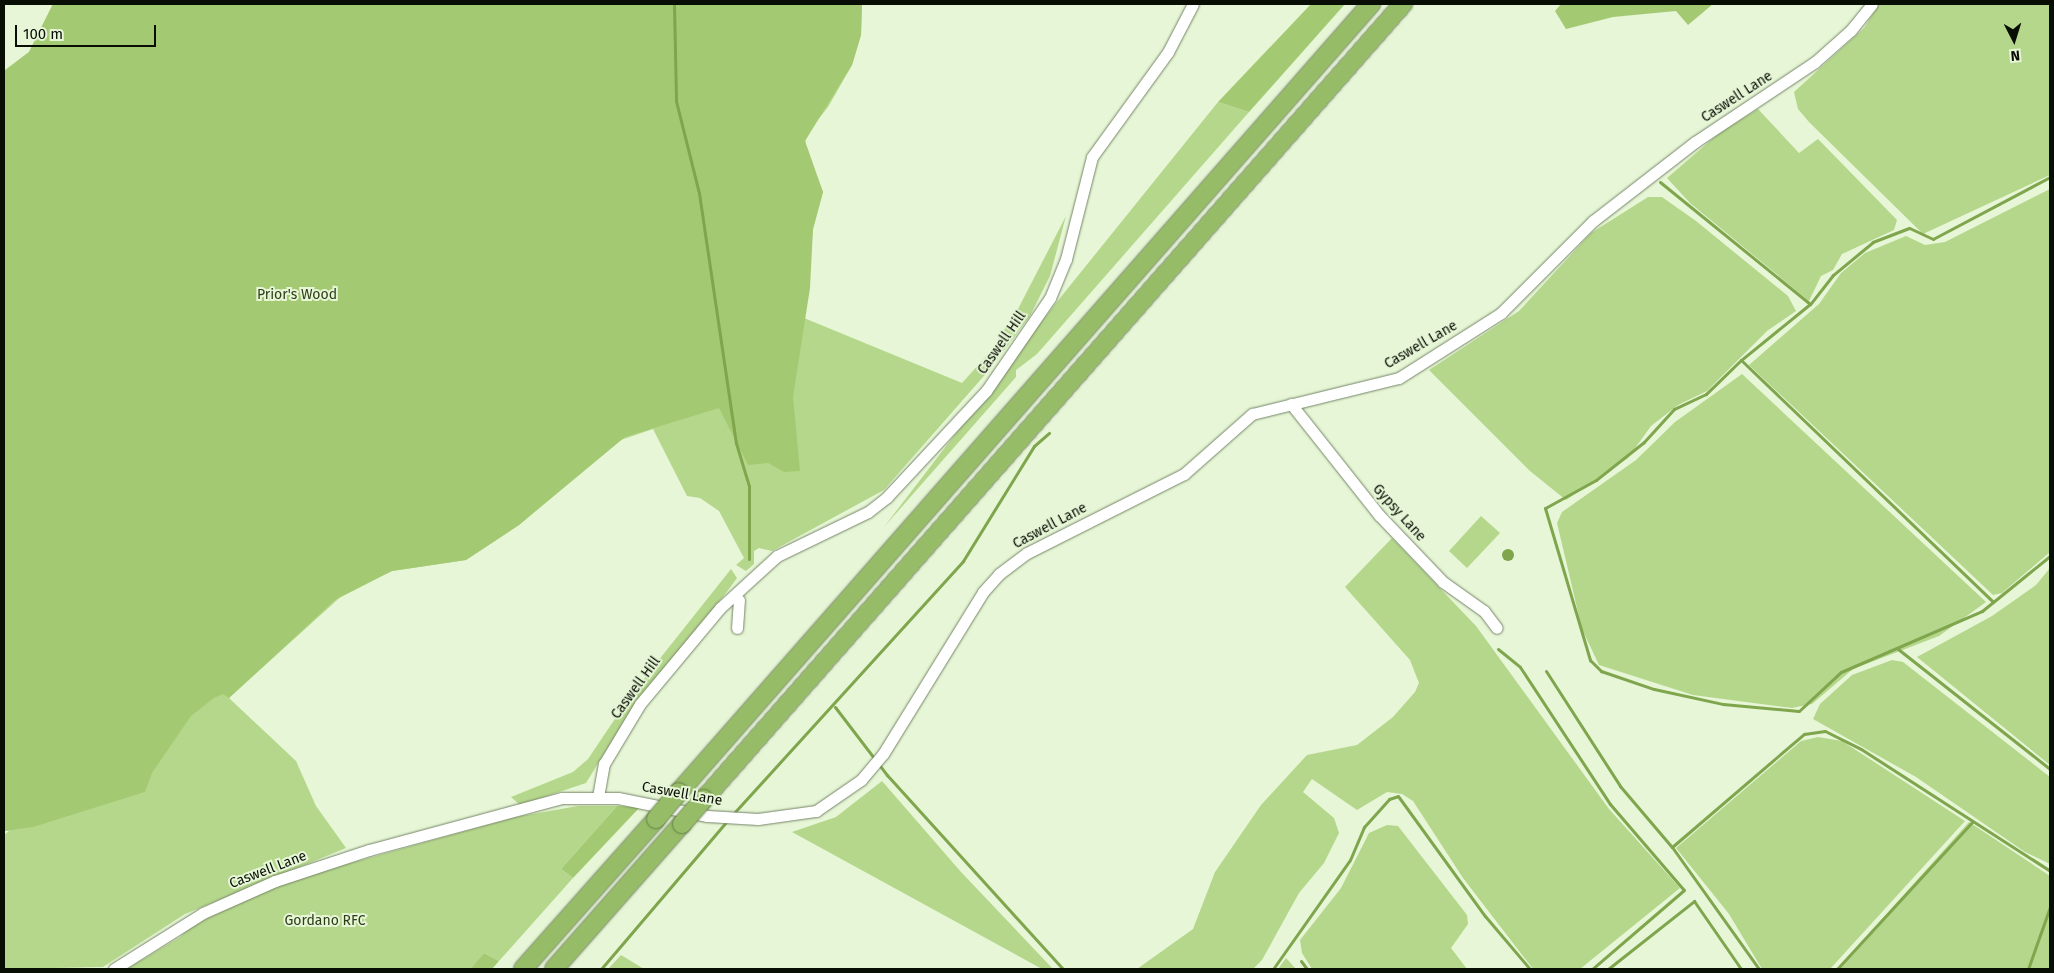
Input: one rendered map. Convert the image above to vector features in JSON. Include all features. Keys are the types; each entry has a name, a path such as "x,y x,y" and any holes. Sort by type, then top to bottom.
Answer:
{"highway":[{"path":"523,969 1370,4"},
{"path":"554,969 1403,4"}],"street":[{"name":"Caswell Hill","path":"598,797 604,764 640,704 720,608 777,556 868,512 887,497 986,391 1050,298 1066,259 1092,157 1168,52 1194,4"},
{"name":"Caswell Lane","path":"114,969 203,913 304,870 562,798 598,797 758,819 816,811 861,780 883,754 983,592 999,574 1027,553 1184,474 1252,414 1399,378 1501,313 1593,221 1667,162 1815,62 1851,30 1872,4"},
{"name":"Gypsy Lane","path":"1291,404 1378,515 1443,582 1484,611 1497,628"},
{"path":"720,608 737,623 739,600"}],"green space":[{"name":"Prior's Wood","path":"53,4 862,4 861,35 852,65 828,107 806,135 805,147 823,192 813,229 804,318 962,383 989,353 1018,309 1066,216 1050,276 1030,316 990,369 884,490 772,551 759,548 754,551 754,564 746,571 736,565 744,558 719,511 700,498 687,496 653,429 618,441 519,525 466,560 392,571 346,592 229,698 296,761 316,806 346,848 185,914 103,967 4,969 4,835 9,831 4,831 4,71 29,52"},
{"name":"Prior's Wood","path":"53,4 862,4 861,35 852,65 805,141 823,192 813,229 810,288 793,397 800,471 784,472 768,463 748,465 719,408 625,437 519,525 466,560 392,571 335,600 229,698 223,694 214,698 191,716 152,773 145,792 33,827 4,831 4,71 29,52"},
{"path":"1311,4 1345,4 1249,112 1218,102"},
{"path":"1561,4 1713,4 1688,25 1676,11 1613,17 1566,29 1555,11"},
{"path":"1879,4 2050,4 2050,175 1923,234 1809,122 1798,109 1794,92 1864,28"},
{"path":"1218,102 1249,112 1037,354 1016,370 1016,377 884,527 1056,303"},
{"path":"1758,109 1799,153 1818,139 1897,220 1894,230 1842,254 1833,270 1821,276 1809,301 1690,203 1667,178 1718,134"},
{"path":"2050,189 2050,552 2002,593 1993,595 1749,365 1819,304 1841,273 1865,253 1906,236 1925,245 1945,242"},
{"path":"1648,197 1662,197 1696,221 1788,296 1796,311 1767,331 1707,391 1678,405 1651,426 1628,458 1566,500 1530,471 1429,370 1519,311 1591,233"},
{"path":"1742,374 1986,602 1939,636 1853,669 1812,704 1792,708 1693,695 1599,665 1582,629 1557,523 1562,512 1636,460 1675,422"},
{"path":"1481,516 1500,533 1467,568 1449,551"},
{"path":"1392,538 1476,626 1609,809 1680,888 1580,969 1533,969 1463,878 1413,801 1402,794 1387,792 1357,810 1312,779 1303,792 1334,818 1339,833 1324,863 1299,893 1262,960 1253,969 1137,969 1193,929 1215,872 1261,805 1307,755 1357,745 1393,717 1415,692 1419,683 1410,660 1345,587"},
{"path":"2050,568 2050,765 1917,657 1992,616 2036,585"},
{"path":"731,569 737,578 629,713 586,783 520,805 511,797 573,772 588,759 631,695"},
{"path":"1892,660 1903,662 2050,777 2050,864 2025,852 1916,777 1813,719 1820,704 1852,675"},
{"path":"1818,737 1842,741 1965,821 1830,969 1762,969 1729,914 1676,848 1801,741"},
{"path":"882,781 961,872 1053,969 1042,969 792,832 836,817"},
{"name":"Gordano RFC","path":"578,806 617,806 561,869 573,878 499,961 484,953 470,969 127,969 180,937 196,922 290,880 515,817"},
{"path":"617,806 640,807 573,878 561,869"},
{"path":"1969,822 2050,876 2050,969 1837,969"},
{"path":"1387,825 1398,826 1467,915 1468,924 1451,948 1467,969 1312,969 1302,953 1300,940 1341,888 1369,833"},
{"path":"484,953 499,961 492,969 470,969"},
{"path":"621,955 644,969 608,969"},
{"path":"1286,958 1296,969 1278,969"}],"shaded area":[{"path":"1506,549 1510,549 1514,555 1510,561 1506,561 1502,557 1502,553"}],"waterway":[{"path":"674,4 676,101 699,193 736,443 749,486 749,559"},
{"path":"2050,177 1933,239 1909,228 1873,242 1833,275 1810,304 1741,360 1706,394 1674,409 1644,442 1596,480 1545,508 1590,660 1601,671 1654,689 1723,704 1799,711 1841,672 1982,611 2050,556"},
{"path":"1660,182 1810,304"},
{"path":"1741,360 1993,602"},
{"path":"733,814 963,561 1034,446 1049,433"},
{"path":"1498,649 1520,667 1610,804 1684,890 1592,969"},
{"path":"1898,649 2050,769"},
{"path":"1546,671 1620,786 1672,847 1759,969"},
{"path":"835,707 887,775 1063,969"},
{"path":"1672,847 1804,734 1825,731 1861,749 2050,871"},
{"path":"1273,969 1350,860 1364,827 1389,799 1398,796 1485,916 1530,969"},
{"path":"601,969 727,821"},
{"path":"1837,969 1972,822"},
{"path":"1608,969 1694,901 1741,969"},
{"path":"2028,969 2050,907"},
{"path":"1301,961 1307,969"}]}
